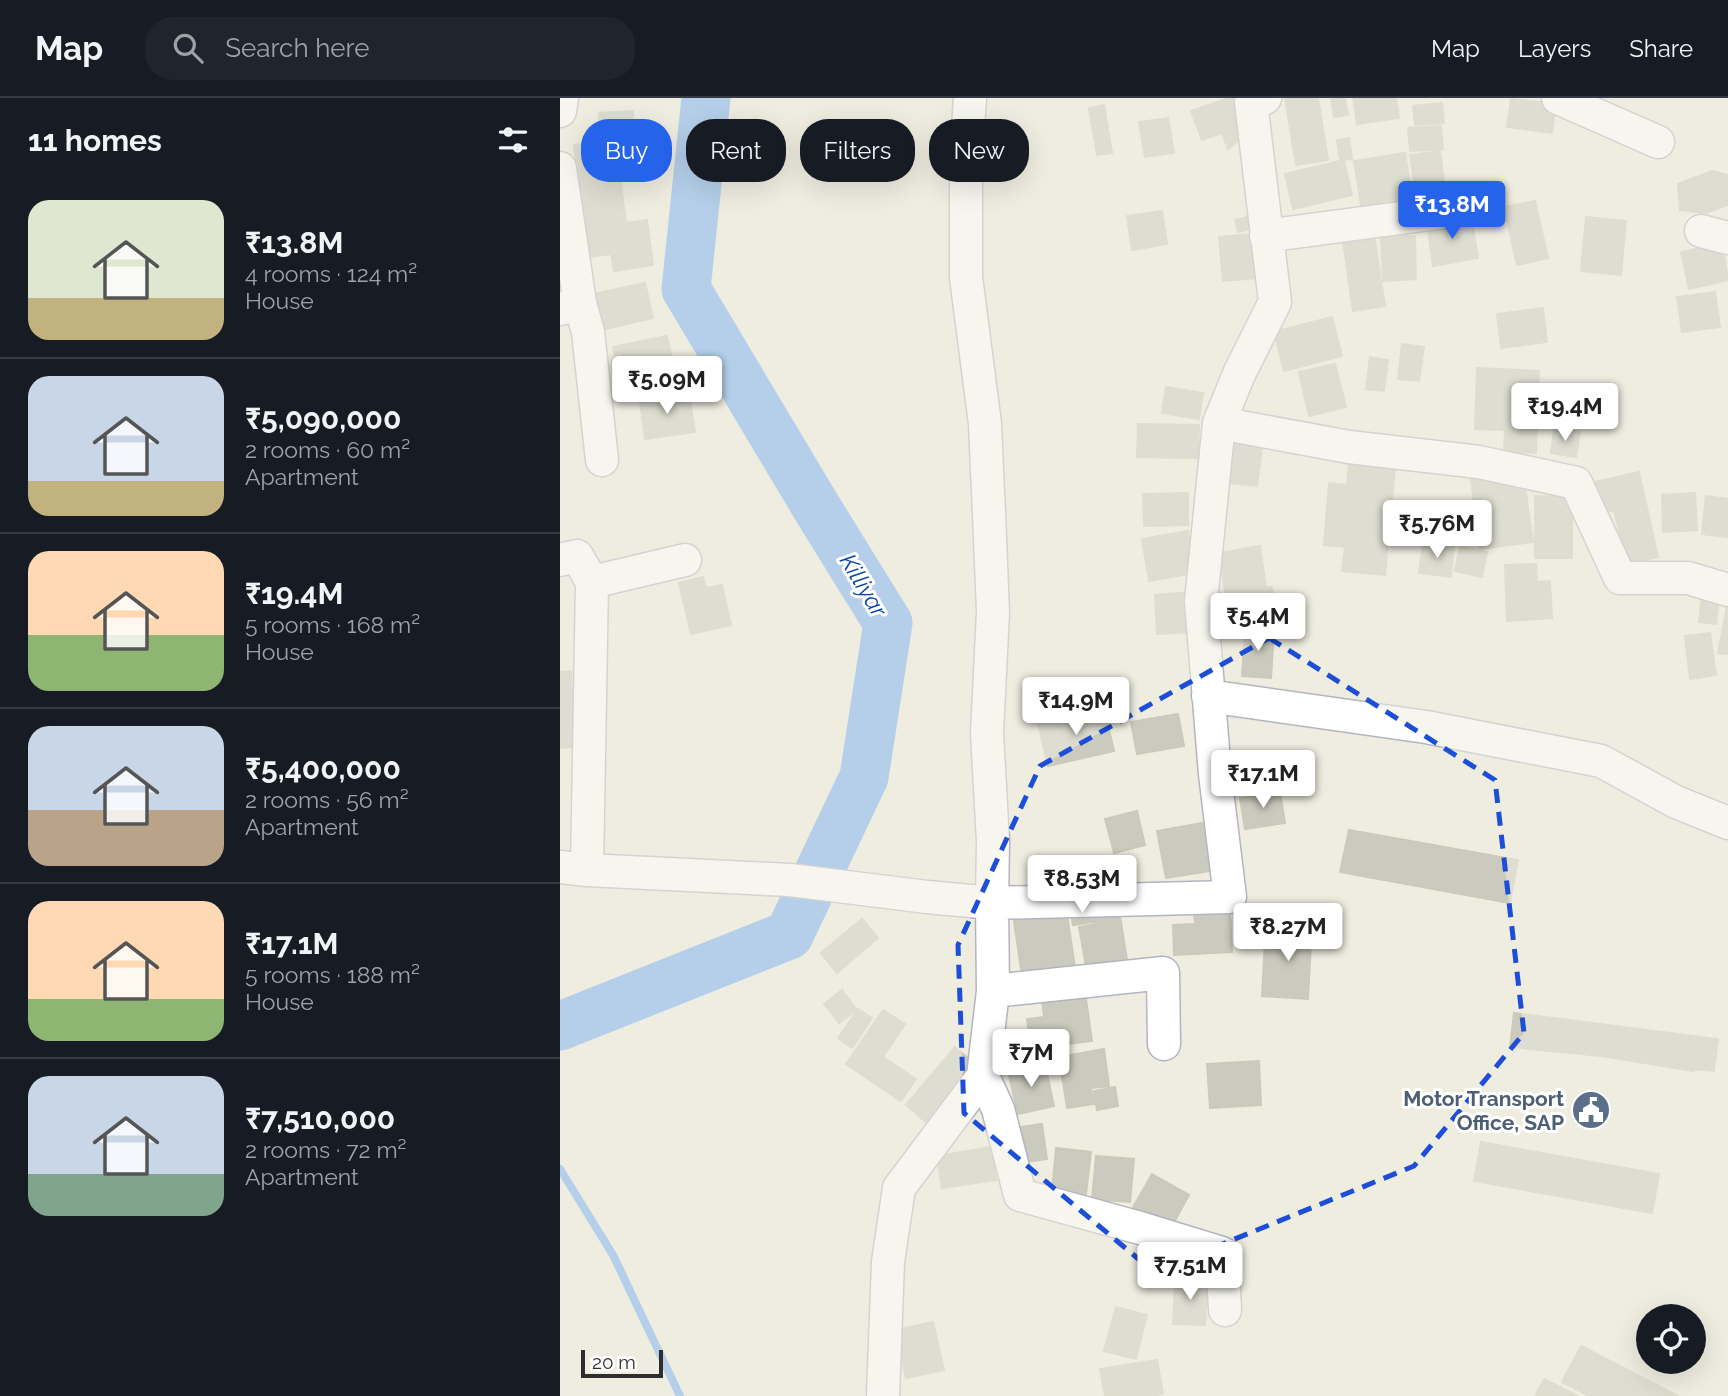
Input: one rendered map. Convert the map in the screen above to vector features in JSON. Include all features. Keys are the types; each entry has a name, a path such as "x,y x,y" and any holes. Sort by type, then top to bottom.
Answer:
{"street":[{"path":"560,111 562,98"},
{"path":"883,1396 888,1262 899,1188 983,1076 993,991 993,841 987,733 993,612 985,424 966,277 966,157 970,98"},
{"path":"560,560 577,556 592,582 573,869 790,880 992,903 1230,897 1215,774 1201,601 1219,423 1239,374 1275,302 1251,102 1265,98"},
{"path":"1559,98 1658,142"},
{"path":"560,168 570,307 588,332 602,460"},
{"path":"1266,236 1445,212"},
{"path":"1219,423 1349,447 1479,462 1576,483 1620,578 1688,578 1728,590"},
{"path":"592,582 685,560"},
{"path":"1208,696 1426,727 1601,761 1676,802 1728,823"},
{"path":"993,991 1163,973 1164,1044"},
{"path":"983,1076 998,1109 1020,1195 1222,1254 1224,1310"}],"highlighted area":[{"path":"1269,638 1495,780 1524,1033 1414,1166 1154,1272 964,1113 958,945 1040,766"}],"building":[{"path":"1229,98 1242,98 1243,136 1228,149 1222,133 1202,140 1191,111"},
{"path":"1285,98 1318,98 1328,160 1296,165"},
{"path":"1331,98 1345,98 1348,115 1334,117"},
{"path":"1353,98 1396,98 1399,118 1357,124"},
{"path":"1511,99 1556,104 1552,133 1507,127"},
{"path":"1442,103 1444,123 1415,125 1413,106"},
{"path":"1104,105 1112,153 1097,155 1089,108"},
{"path":"633,111 633,119 599,119 599,113"},
{"path":"1168,118 1174,153 1145,157 1139,122"},
{"path":"1441,126 1443,149 1410,151 1408,128"},
{"path":"1349,138 1352,159 1340,160 1337,140"},
{"path":"581,144 581,182 621,182 626,223 647,220 653,265 614,271 611,254 588,257 574,145"},
{"path":"1440,151 1445,189 1416,194 1410,155"},
{"path":"1405,153 1412,197 1361,205 1354,161"},
{"path":"1344,160 1352,195 1293,209 1285,174"},
{"path":"1712,171 1728,175 1728,205 1706,213 1680,210 1678,184"},
{"path":"1535,201 1548,258 1517,265 1504,207"},
{"path":"1162,211 1167,244 1132,250 1127,216"},
{"path":"1256,215 1260,227 1238,232 1235,220"},
{"path":"1471,216 1478,258 1433,266 1427,222"},
{"path":"1586,217 1626,221 1621,275 1581,271"},
{"path":"1373,229 1385,306 1353,311 1342,234"},
{"path":"1255,234 1258,278 1223,281 1219,237"},
{"path":"1415,236 1416,279 1383,281 1381,237"},
{"path":"1722,244 1728,280 1689,289 1681,252"},
{"path":"645,283 653,318 601,330 593,294"},
{"path":"1715,292 1720,327 1682,332 1677,297"},
{"path":"1543,308 1547,342 1501,348 1497,314"},
{"path":"1332,317 1342,356 1284,371 1274,332"},
{"path":"667,336 677,383 623,395 613,347"},
{"path":"1402,344 1424,347 1419,381 1398,379"},
{"path":"1370,357 1388,360 1384,391 1366,389"},
{"path":"1335,364 1346,407 1309,416 1299,372"},
{"path":"1477,368 1539,371 1536,453 1504,451 1505,430 1475,429"},
{"path":"1166,387 1203,393 1199,419 1162,413"},
{"path":"689,393 695,432 645,439 640,401"},
{"path":"1138,424 1199,425 1198,458 1137,457"},
{"path":"1554,429 1580,432 1576,457 1551,453"},
{"path":"1226,438 1263,442 1257,486 1220,482"},
{"path":"1349,464 1395,468 1385,575 1342,571 1345,547 1324,545 1329,483 1347,485"},
{"path":"1522,465 1533,542 1480,549 1470,472"},
{"path":"1639,472 1658,557 1627,564 1614,510 1602,513 1595,482"},
{"path":"1188,493 1188,525 1144,526 1143,494"},
{"path":"1695,493 1697,530 1663,532 1662,495"},
{"path":"1535,496 1572,497 1572,558 1535,558"},
{"path":"1706,496 1728,499 1728,537 1702,534"},
{"path":"1188,531 1194,573 1149,581 1142,539"},
{"path":"1423,542 1454,546 1451,577 1419,573"},
{"path":"1260,546 1266,587 1272,587 1275,603 1228,611 1219,553"},
{"path":"1460,547 1487,552 1482,577 1455,571"},
{"path":"1536,564 1537,582 1550,581 1552,618 1507,621 1505,565"},
{"path":"703,577 706,588 722,585 731,625 691,634 679,583"},
{"path":"1189,592 1192,632 1157,634 1155,595"},
{"path":"1702,595 1719,597 1716,624 1699,622"},
{"path":"1728,606 1728,654 1718,653"},
{"path":"1245,629 1274,631 1271,678 1242,676"},
{"path":"1710,633 1716,675 1690,679 1685,636"},
{"path":"571,671 574,747 560,748 560,672"},
{"path":"1104,708 1114,751 1048,766 1038,723"},
{"path":"1178,714 1184,746 1137,754 1131,722"},
{"path":"1280,792 1285,823 1245,829 1240,798"},
{"path":"1137,811 1145,845 1114,853 1105,819"},
{"path":"1208,822 1216,870 1166,878 1157,831"},
{"path":"1349,830 1518,860 1510,903 1340,872"},
{"path":"1091,905 1094,922 1073,925 1070,909"},
{"path":"1119,910 1127,960 1086,966 1079,927 1096,924 1095,914"},
{"path":"1230,912 1232,952 1174,955 1173,925 1195,924 1194,913"},
{"path":"1067,914 1075,968 1022,976 1014,921"},
{"path":"862,919 878,938 837,973 821,953"},
{"path":"1285,923 1312,924 1308,999 1262,996 1265,940 1284,941"},
{"path":"1084,985 1092,1041 1031,1049 1027,1019 1044,1017 1041,992"},
{"path":"842,990 857,1010 839,1023 824,1004"},
{"path":"858,1009 872,1018 852,1048 838,1038"},
{"path":"883,1010 905,1024 883,1057 916,1079 901,1101 846,1064"},
{"path":"1514,1013 1718,1039 1714,1071 1694,1071 1601,1056 1510,1047"},
{"path":"955,1047 979,1067 929,1125 906,1105"},
{"path":"1104,1049 1109,1086 1091,1088 1094,1104 1067,1108 1059,1057"},
{"path":"1259,1061 1261,1105 1210,1108 1207,1064"},
{"path":"1045,1064 1054,1106 1018,1114 1008,1071"},
{"path":"1115,1087 1118,1106 1097,1110 1094,1091"},
{"path":"1042,1124 1047,1159 1025,1162 1020,1127"},
{"path":"1481,1142 1659,1174 1652,1213 1474,1181"},
{"path":"991,1147 996,1180 942,1188 937,1156"},
{"path":"1056,1148 1091,1152 1086,1194 1052,1191"},
{"path":"1096,1156 1134,1159 1130,1202 1092,1199"},
{"path":"1152,1174 1189,1195 1170,1230 1132,1209"},
{"path":"1175,1280 1207,1281 1205,1325 1173,1324"},
{"path":"1116,1307 1147,1315 1136,1359 1104,1351"},
{"path":"933,1322 944,1370 906,1378 896,1330"},
{"path":"1581,1346 1678,1396 1589,1396 1562,1382"},
{"path":"1157,1360 1163,1394 1105,1396 1100,1369"},
{"path":"1544,1379 1578,1396 1535,1396"}],"waterway":[{"name":"Killiyar","path":"560,1026 789,935 864,777 888,623 686,289 706,98"},
{"path":"560,1169 613,1255 680,1396"}],"place":[{"name":"Motor Transport Office, SAP","path":"1591,1110"}]}
